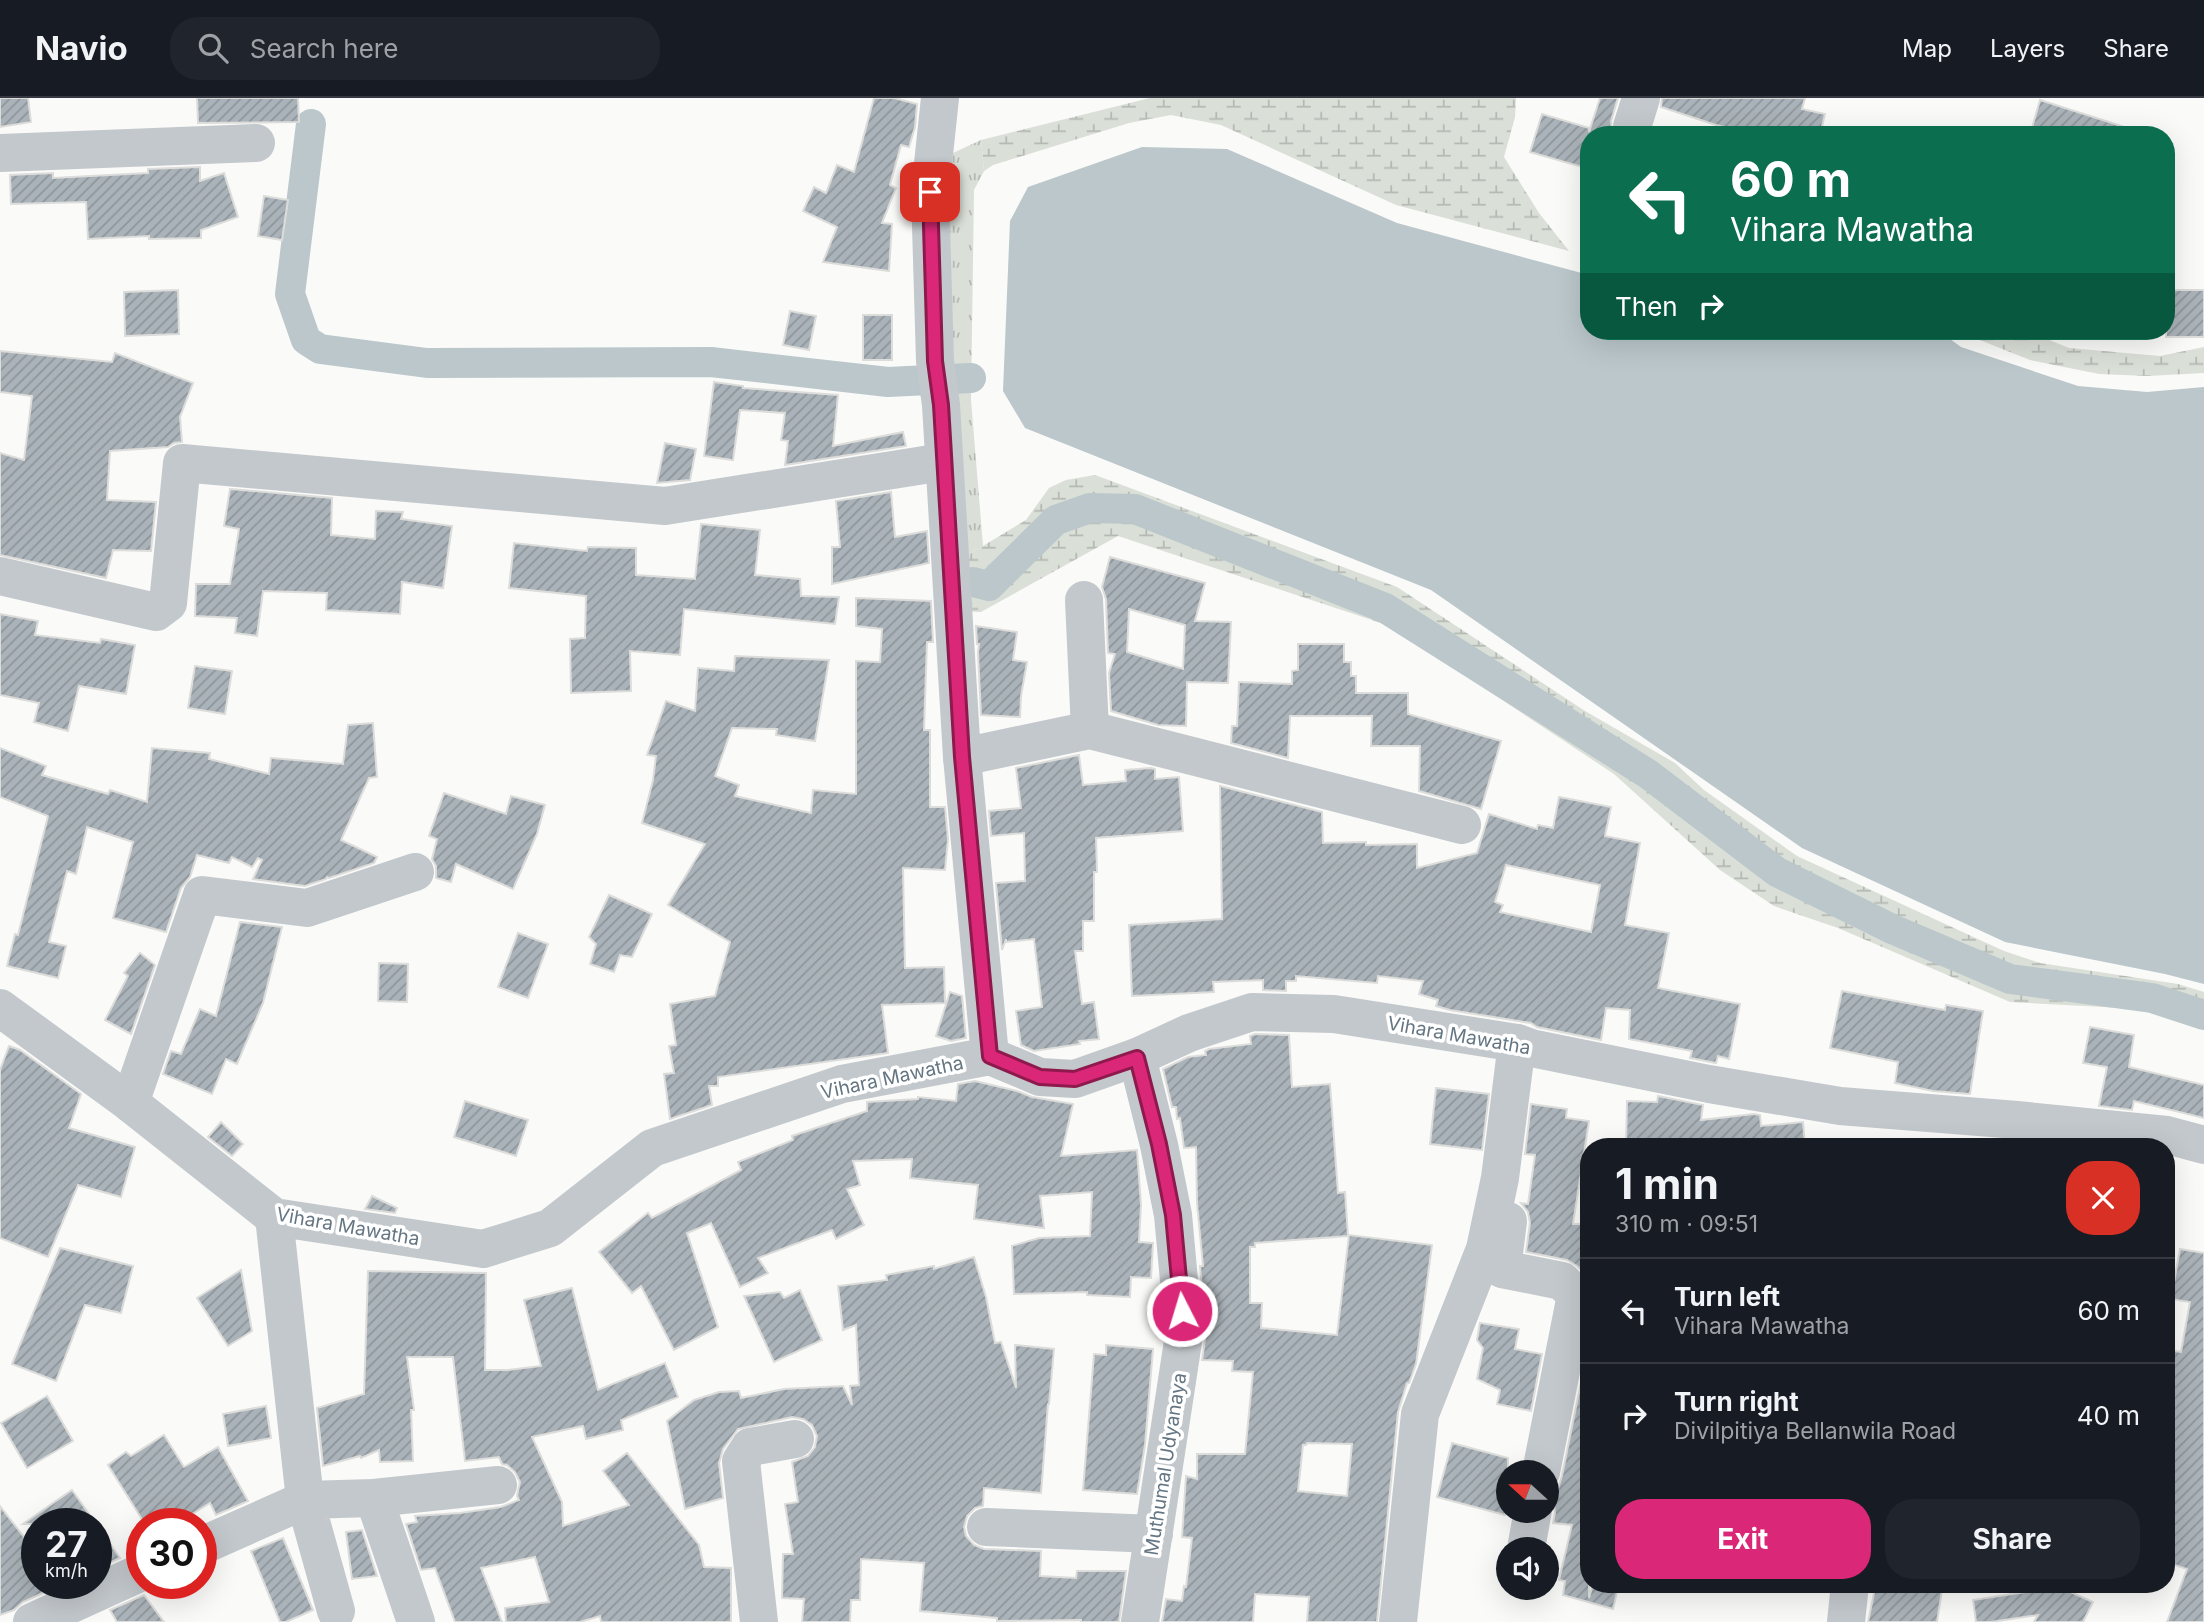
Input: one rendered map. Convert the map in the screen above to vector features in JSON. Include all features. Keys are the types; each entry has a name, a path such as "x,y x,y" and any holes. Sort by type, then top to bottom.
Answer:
{"street":[{"path":"940,98 930,192 935,361 941,405 962,757 990,1056"},
{"path":"0,153 256,143"},
{"path":"0,576 156,612 168,603 182,463 665,506 943,462"},
{"path":"1084,600 1090,730"},
{"path":"962,757 1090,730 1462,825"},
{"path":"130,1103 202,895 307,908 415,872"},
{"name":"Vihara Mawatha","path":"0,1008 130,1103 274,1217 482,1249 550,1228 652,1149 842,1084 990,1056 1040,1077 1075,1079 1137,1058 1189,1033 1252,1012 1334,1014 1524,1046 1709,1084 1840,1105 2174,1138"},
{"path":"1524,1046 1502,1269 1562,1281 1576,1295 1543,1460"},
{"path":"1398,1622 1420,1414 1485,1249 1524,1046"},
{"name":"Muthumal Udyanaya","path":"1137,1058 1159,1144 1173,1215 1184,1335 1140,1622"},
{"name":"Vihara Mawatha","path":"2175,1138 2204,1144"},
{"path":"274,1217 305,1500 336,1611"},
{"path":"759,1622 741,1461 750,1447 795,1439"},
{"path":"217,1539 305,1500 374,1498 498,1485"},
{"path":"374,1498 416,1622"},
{"path":"986,1527 1154,1534"},
{"path":"32,1622 87,1611 126,1583"},
{"path":"1846,1622 1849,1593"}],"green space":[{"path":"1150,98 1516,98 1515,117 1504,157 1539,213 1569,251 1396,205 1221,125 1171,115 1129,123 993,165 984,171 981,140"},
{"path":"981,140 984,171 974,190 971,400 983,546 950,566 940,159"},
{"path":"1980,340 2049,340 2069,348 2160,356 2204,347 2204,373 2147,376 2099,374 2030,360"},
{"path":"1095,475 1397,587 1585,711 1675,763 1704,790 1797,856 2004,951 2040,963 2178,984 2204,992 2204,1025 2160,1010 2010,1002 1838,928 1774,906 1720,870 1614,774 1390,626 1118,536 981,612 954,611 950,566 1026,520 1049,488 1066,480"}],"shaded area":[{"path":"1142,147 1227,149 1397,223 1580,273 1580,340 1951,340 1961,347 2078,386 2147,392 2204,387 2204,984 2005,942 1802,848 1431,590 1025,428 1003,391 1010,221 1028,187"}],"building":[{"path":"0,98 28,98 31,122 0,127"},
{"path":"197,98 298,98 299,122 198,123"},
{"path":"874,98 894,98 917,104 915,127 909,147 901,145 890,185 896,188 882,223 892,224 889,271 823,262 837,227 803,211 814,187 826,193 837,165 854,172"},
{"path":"1600,98 1618,98 1611,126 1591,126"},
{"path":"1662,98 1805,98 1802,109 1825,114 1822,126 1720,126 1661,107"},
{"path":"2040,100 2121,126 2033,126"},
{"path":"1542,114 1582,126 1580,126 1580,166 1530,152"},
{"path":"200,167 200,181 224,173 238,217 201,230 201,238 149,239 149,236 88,239 86,202 11,204 10,175 53,173 53,178 148,173 148,169"},
{"path":"264,196 288,200 282,240 258,236"},
{"path":"178,290 179,334 125,336 124,292"},
{"path":"2175,290 2204,290 2204,337 2175,337"},
{"path":"790,311 816,316 809,350 783,345"},
{"path":"863,315 892,315 892,360 863,360"},
{"path":"0,351 112,362 115,353 193,383 180,417 182,442 168,447 110,451 107,500 156,502 151,551 113,550 106,578 0,555 0,453 24,460 32,396 0,392"},
{"path":"714,382 743,388 838,395 833,446 903,432 906,446 785,465 788,441 781,440 785,413 740,410 733,460 704,456"},
{"path":"665,443 696,449 690,480 657,483"},
{"path":"230,489 332,498 331,535 375,539 376,511 403,512 401,519 452,526 443,588 402,582 400,614 326,610 327,593 263,591 257,636 235,633 237,618 195,616 196,584 230,584 239,529 224,526"},
{"path":"891,492 895,537 927,531 929,563 832,584 832,547 840,547 836,501"},
{"path":"701,524 760,530 755,575 800,579 801,596 839,597 835,624 684,609 680,655 630,651 631,691 571,693 570,639 585,638 586,596 509,588 514,543 587,551 588,547 636,548 636,575 695,579"},
{"path":"1110,557 1205,583 1195,621 1231,622 1228,683 1187,682 1186,726 1158,725 1111,711 1109,673 1115,654 1108,653 1106,599 1102,587","holes":["1129,609 1185,625 1183,669 1127,652"]},
{"path":"856,598 931,601 933,642 927,642 924,730 930,730 930,807 945,807 948,839 945,870 903,868 905,968 944,967 945,1003 882,1005 888,1053 718,1077 718,1086 709,1086 712,1105 670,1119 664,1074 674,1073 669,1046 676,1045 670,1004 715,996 730,942 668,905 705,844 642,823 656,756 647,755 666,701 695,711 698,668 734,671 735,656 829,660 815,741 776,735 777,729 732,728 715,776 739,785 735,796 811,813 813,790 856,794 856,661 880,662 882,629 856,626"},
{"path":"0,614 38,621 35,635 100,643 101,639 135,645 126,694 79,686 68,731 34,722 39,703 0,695"},
{"path":"976,626 1017,632 1013,660 1027,662 1020,717 981,715"},
{"path":"1298,644 1344,644 1344,662 1351,662 1351,676 1356,676 1356,693 1408,693 1408,714 1501,741 1481,809 1419,791 1420,746 1371,746 1372,716 1290,716 1288,758 1231,743 1232,726 1237,726 1239,682 1292,684 1292,671 1298,670"},
{"path":"195,666 232,671 225,714 188,708"},
{"path":"373,723 377,777 369,778 341,840 377,857 374,863 305,886 253,879 262,860 258,858 252,867 232,857 229,863 197,855 190,877 181,888 166,932 113,918 133,842 87,827 76,874 67,871 49,942 66,946 58,978 7,966 15,934 18,935 48,816 0,797 0,748 46,766 42,775 108,794 110,790 147,802 152,748 210,753 209,759 269,774 271,758 343,764 348,725"},
{"path":"1079,755 1083,785 1126,781 1125,770 1151,768 1155,769 1155,779 1179,777 1183,831 1096,838 1094,921 1083,921 1083,951 1075,951 1082,1004 1094,1002 1099,1039 1034,1051 1021,1045 1016,1011 1042,1007 1034,939 1006,942 1006,939 1002,950 996,883 1025,881 1024,833 991,836 989,811 1021,808 1016,768"},
{"path":"1220,786 1322,812 1323,843 1417,844 1417,868 1477,853 1489,814 1537,829 1538,825 1553,828 1559,797 1611,807 1605,836 1640,843 1625,925 1669,933 1658,988 1740,1004 1729,1059 1718,1056 1716,1063 1690,1058 1692,1051 1629,1039 1630,1010 1606,1008 1601,1040 1537,1027 1531,1023 1436,1006 1438,1000 1419,994 1423,981 1378,976 1377,983 1296,976 1296,981 1286,981 1286,991 1263,990 1263,980 1213,982 1214,992 1132,996 1129,925 1222,919","holes":["1506,865 1600,885 1591,932 1500,912 1503,905 1495,902"]},
{"path":"444,793 506,814 511,796 545,805 537,834 513,889 456,864 451,882 436,878 436,866 432,859 437,839 429,836"},
{"path":"609,895 652,914 632,957 620,955 614,972 590,964 596,944 589,937"},
{"path":"240,922 282,927 263,1003 237,1064 226,1059 212,1094 163,1074 171,1051 181,1054 200,1009 216,1016"},
{"path":"518,933 548,944 528,998 498,987"},
{"path":"140,953 155,965 131,1034 105,1020 128,976 124,973"},
{"path":"379,963 408,964 407,1002 378,1001"},
{"path":"1842,991 1945,1010 1946,1005 1983,1011 1970,1094 1933,1091 1895,1083 1898,1062 1830,1048"},
{"path":"950,992 962,996 966,1038 951,1041 936,1036"},
{"path":"2090,1027 2134,1035 2129,1067 2204,1085 2204,1118 2134,1101 2132,1110 2099,1106 2107,1067 2083,1063"},
{"path":"1289,1035 1292,1087 1330,1084 1338,1193 1345,1192 1348,1236 1255,1243 1255,1247 1250,1247 1250,1303 1262,1303 1261,1328 1337,1335 1349,1235 1432,1245 1416,1364 1398,1412 1377,1622 1307,1622 1309,1597 1255,1594 1253,1622 1162,1622 1166,1599 1182,1601 1184,1586 1186,1587 1192,1538 1182,1537 1186,1476 1197,1479 1197,1454 1245,1454 1253,1372 1232,1371 1233,1361 1202,1360 1206,1333 1200,1266 1203,1266 1197,1203 1196,1147 1184,1148 1180,1118 1177,1119 1176,1107 1172,1107 1163,1069 1188,1057 1206,1055 1205,1051 1209,1049 1251,1044 1250,1036","holes":["1352,1444 1347,1496 1298,1491 1303,1445"]},
{"path":"9,1046 20,1050 81,1094 69,1128 135,1147 121,1197 78,1185 48,1257 0,1238 0,1070"},
{"path":"975,1081 1032,1097 1073,1104 1061,1156 1137,1150 1141,1205 1139,1242 1153,1243 1151,1278 1131,1277 1130,1297 1087,1295 1087,1292 1014,1294 1012,1246 1039,1238 1090,1236 1092,1192 1040,1196 1044,1228 974,1219 978,1185 910,1178 912,1159 853,1161 860,1185 847,1189 864,1225 836,1239 832,1230 758,1258 768,1273 740,1287 711,1223 687,1233 718,1327 674,1350 641,1286 632,1293 599,1252 648,1213 652,1218 741,1170 738,1162 793,1140 792,1136 867,1111 867,1102 918,1097 956,1101 958,1084"},
{"path":"1436,1088 1489,1094 1482,1150 1430,1144"},
{"path":"1658,1096 1703,1105 1701,1120 1754,1114 1760,1115 1761,1126 1803,1122 1804,1138 1626,1138 1627,1101 1657,1102"},
{"path":"465,1101 528,1120 516,1156 454,1137"},
{"path":"1531,1104 1567,1109 1566,1118 1589,1121 1586,1138 1580,1138 1580,1179 1573,1224 1580,1224 1580,1269 1567,1260 1526,1252 1530,1223 1528,1212 1521,1203 1528,1204 1535,1155 1525,1154"},
{"path":"221,1122 243,1144 232,1156 208,1137"},
{"path":"372,1196 397,1208 395,1213 365,1209"},
{"path":"60,1248 133,1266 121,1313 85,1305 56,1381 12,1364"},
{"path":"2180,1249 2204,1253 2204,1622 2167,1622 2187,1569 2175,1565 2175,1351 2181,1352 2190,1302 2175,1300 2175,1277"},
{"path":"974,1257 986,1297 995,1343 1001,1342 1016,1388 1015,1345 1054,1349 1041,1493 984,1488 983,1506 975,1508 967,1516 964,1527 966,1536 974,1545 984,1549 1041,1551 1040,1576 1076,1578 1077,1571 1126,1571 1119,1622 997,1621 997,1618 920,1611 924,1563 861,1559 860,1600 851,1600 850,1622 802,1622 804,1599 782,1598 783,1554 793,1554 785,1504 798,1502 792,1462 808,1456 815,1447 817,1436 812,1425 803,1419 792,1417 738,1429 723,1449 719,1463 723,1498 685,1509 667,1421 694,1400 719,1392 739,1391 741,1398 784,1389 843,1386 852,1405 850,1386 859,1385 856,1325 843,1330 838,1286 887,1280 886,1275 934,1266 934,1269"},
{"path":"241,1270 252,1331 228,1346 197,1298"},
{"path":"368,1271 486,1273 485,1370 541,1366 524,1300 572,1288 598,1390 665,1363 678,1397 621,1420 623,1430 586,1439 583,1426 532,1437 562,1502 563,1526 629,1505 603,1471 627,1453 699,1545 704,1567 731,1568 731,1622 601,1622 600,1616 580,1622 506,1622 505,1608 549,1602 535,1557 481,1568 502,1622 455,1622 435,1568 421,1570 406,1524 417,1522 415,1516 501,1507 519,1500 517,1496 520,1482 515,1472 502,1464 499,1457 465,1461 453,1357 407,1357 414,1410 411,1410 413,1461 380,1462 379,1450 361,1458 360,1456 323,1466 317,1408 364,1394"},
{"path":"800,1290 822,1340 774,1362 744,1296 780,1292 784,1298"},
{"path":"1480,1323 1519,1329 1515,1349 1542,1354 1531,1411 1497,1404 1500,1390 1477,1379 1483,1348 1477,1340"},
{"path":"1106,1345 1153,1349 1145,1445 1137,1494 1083,1490 1094,1354 1106,1355"},
{"path":"1580,1388 1580,1593 1589,1593 1589,1598 1590,1593 1617,1593 1613,1609 1563,1595 1565,1581 1559,1580 1572,1525 1553,1523 1559,1523 1559,1486"},
{"path":"47,1396 73,1441 27,1468 1,1423"},
{"path":"266,1406 271,1438 228,1446 223,1414"},
{"path":"164,1435 184,1467 218,1447 248,1501 217,1515 217,1508 212,1508 210,1503 202,1508 135,1508 108,1465 126,1452 131,1456"},
{"path":"1452,1443 1508,1458 1496,1460 1496,1513 1437,1497"},
{"path":"72,1490 85,1508 46,1508"},
{"path":"0,1506 21,1533 21,1599 30,1599 14,1610 0,1615"},
{"path":"362,1530 377,1576 352,1579 346,1532"},
{"path":"283,1538 313,1610 280,1622 251,1551"},
{"path":"112,1547 120,1558 112,1562"},
{"path":"1874,1593 1942,1593 1937,1622 1868,1622"},
{"path":"2018,1593 2073,1593 2093,1602 2083,1622 2034,1622 2038,1615 1976,1622 1973,1600"},
{"path":"135,1599 147,1599 164,1622 117,1622 110,1610"}],"waterway":[{"path":"311,124 290,294 306,340 320,349 427,363 711,362 888,382 971,378"},
{"path":"973,582 989,586 1056,520 1090,508 1135,509 1385,608 1648,774 1777,872 1892,929 2010,979 2152,998 2204,1015"}],"route":[{"path":"930,192 935,361 941,405 962,757 990,1056 1040,1077 1075,1079 1137,1058 1159,1144 1173,1215 1182,1311"}]}
